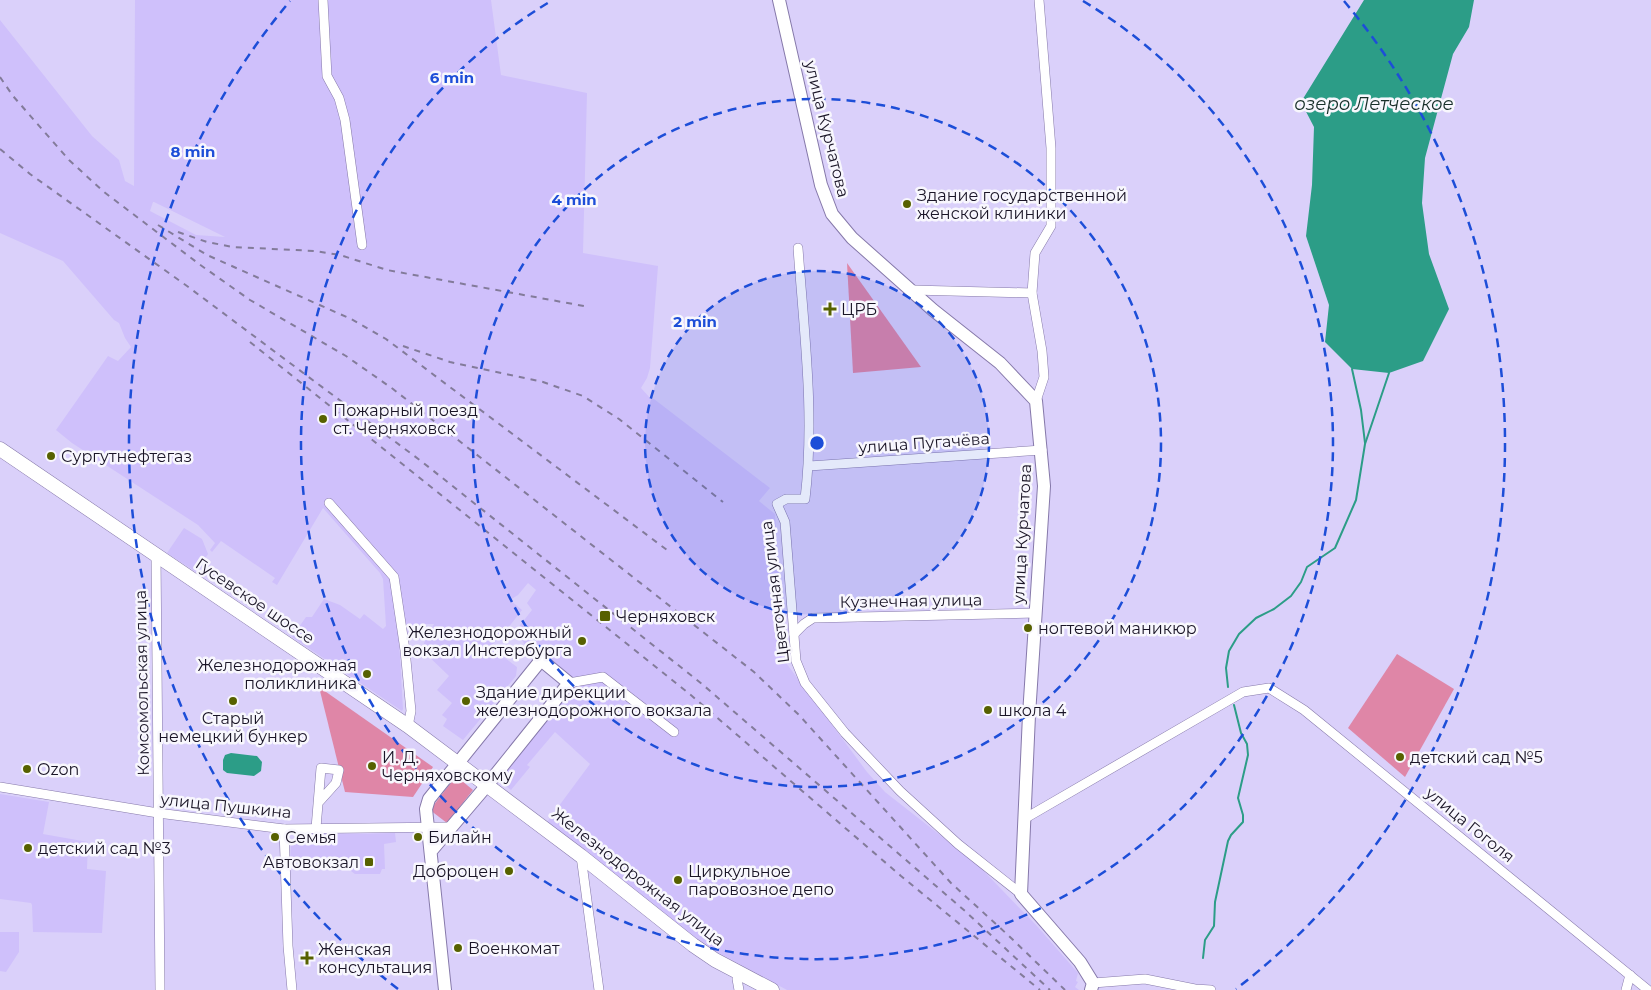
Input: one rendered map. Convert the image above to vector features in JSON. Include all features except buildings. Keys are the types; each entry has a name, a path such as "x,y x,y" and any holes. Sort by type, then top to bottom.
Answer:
{"highway":[{"name":"Гусевское шоссе","path":"0,449 408,726 488,784"},
{"name":"Железнодорожная улица","path":"488,784 693,945 715,960 772,990"}],"main road":[{"name":"улица Курчатова","path":"778,0 821,185 832,214 852,238 933,310 1000,363 1036,401 1044,486 1035,613 1022,894"},
{"path":"431,851 488,784 569,683 540,660 429,799 426,809 445,990"},
{"path":"1022,894 1080,962 1092,986"}],"street":[{"path":"323,0 327,76 339,98 345,120 362,245"},
{"path":"1036,401 1044,377 1042,351 1032,293 1035,253 1052,226 1051,148 1039,0"},
{"name":"Цветочная улица","path":"798,248 809,389 809,466 805,499 786,499 777,504 785,522 796,661 805,683 845,733 900,791 958,844 1022,894"},
{"path":"912,290 1032,293"},
{"name":"улица Пугачёва","path":"809,466 1042,450"},
{"path":"329,503 394,577 405,650 411,711 408,726"},
{"name":"Комсомольская улица","path":"156,555 160,990"},
{"name":"Кузнечная улица","path":"794,634 812,618 1035,613"},
{"path":"569,683 603,677 674,732"},
{"name":"улица Гоголя","path":"1024,819 1243,692 1269,688 1304,710 1648,990"},
{"name":"улица Пушкина","path":"0,787 158,813 284,829 451,827"},
{"path":"316,828 318,803"},
{"path":"284,829 288,946 292,990"},
{"path":"581,856 599,990"},
{"path":"738,990 737,979 739,973"},
{"path":"1626,990 1630,975"},
{"path":"1092,986 1146,979 1195,989 1211,990"}],"shaded area":[{"path":"135,0 491,0 501,75 587,93 583,253 658,266 650,368 641,388 651,399 654,399 770,488 759,501 775,514 783,634 775,648 867,772 885,792 977,864 1037,926 1078,973 1076,981 1078,982 1075,987 1079,990 787,990 713,950 689,934 547,822 590,764 555,732 527,765 530,767 511,790 498,779 568,685 529,654 517,629 532,610 527,603 536,590 528,583 518,595 510,600 522,610 490,647 517,667 516,676 463,740 443,726 447,719 442,715 452,703 437,690 449,676 421,649 434,624 410,627 397,626 402,711 292,637 306,617 312,617 324,599 340,605 360,619 364,614 383,629 386,626 383,579 380,573 323,508 277,585 272,582 275,578 221,541 212,552 210,550 215,543 198,525 72,443 56,430 108,356 118,361 131,347 119,323 114,320 63,261 0,233 0,20 92,136 119,160 125,181 134,186","holes":["154,202 225,237 196,235 150,211"]},
{"path":"847,263 921,367 853,373"},
{"path":"184,528 202,539 208,554 196,572 167,553"},
{"path":"1397,654 1454,689 1405,777 1348,728"},
{"path":"319,687 433,767 413,797 345,792"},
{"path":"456,776 473,790 447,823 430,810"},
{"path":"0,794 49,802 43,834 88,842 87,869 106,871 102,933 33,932 31,903 0,899"},
{"path":"395,833 396,842 384,844 385,869 382,869 380,874 355,874 351,871 350,865 334,867 332,857 290,864 291,841 297,835"},
{"path":"0,932 19,932 19,952 6,972 0,971"}],"water":[{"name":"озеро Летческое","path":"1364,0 1474,0 1469,27 1453,54 1425,158 1422,203 1429,254 1449,309 1423,361 1389,373 1352,369 1325,342 1329,305 1306,236 1312,185 1314,127 1301,102"},
{"path":"231,753 257,756 262,762 261,771 254,776 227,773 223,770 223,760 225,755"}],"waterway":[{"path":"1352,369 1361,410 1365,443"},
{"path":"1228,687 1226,668 1229,651 1239,634 1256,618 1274,609 1291,596 1301,582 1307,567 1335,548 1356,500 1365,444 1389,373"},
{"path":"1203,958 1205,940 1214,926 1215,902 1228,841 1243,822 1238,798 1248,755 1247,744 1241,733 1234,705"}],"railway":[{"path":"0,77 13,96 69,160 104,192 250,300 346,356 393,389 754,672 799,715 951,883 1065,990"},
{"path":"0,149 30,174 187,286 421,461 702,684 965,911 1050,990"},
{"path":"158,225 207,255 351,319 386,339 667,550"},
{"path":"178,232 207,242 233,247 315,251 340,255 387,270 584,306"},
{"path":"250,342 692,696 901,876 1040,990"},
{"path":"403,346 450,362 543,382 583,396 619,419 723,502"}],"place":[{"name":"Здание государственной женской клиники","path":"907,204"},
{"name":"ЦРБ","path":"830,309"},
{"name":"Пожарный поезд ст. Черняховск","path":"323,419"},
{"name":"Сургутнефтегаз","path":"51,456"},
{"name":"Черняховск","path":"605,616"},
{"name":"ногтевой маникюр","path":"1028,628"},
{"name":"Железнодорожный вокзал Инстербурга","path":"582,641"},
{"name":"Железнодорожная поликлиника","path":"367,674"},
{"name":"Старый немецкий бункер","path":"233,701"},
{"name":"Здание дирекции железнодорожного вокзала","path":"466,701"},
{"name":"школа 4","path":"988,710"},
{"name":"детский сад №5","path":"1400,757"},
{"name":"И. Д. Черняховскому","path":"372,766"},
{"name":"Ozon","path":"27,769"},
{"name":"Семья","path":"275,837"},
{"name":"Билайн","path":"418,837"},
{"name":"детский сад №3","path":"28,848"},
{"name":"Автовокзал","path":"369,862"},
{"name":"Доброцен","path":"509,871"},
{"name":"Циркульное паровозное депо","path":"678,880"},
{"name":"Военкомат","path":"458,948"},
{"name":"Женская консультация","path":"307,958"}]}
